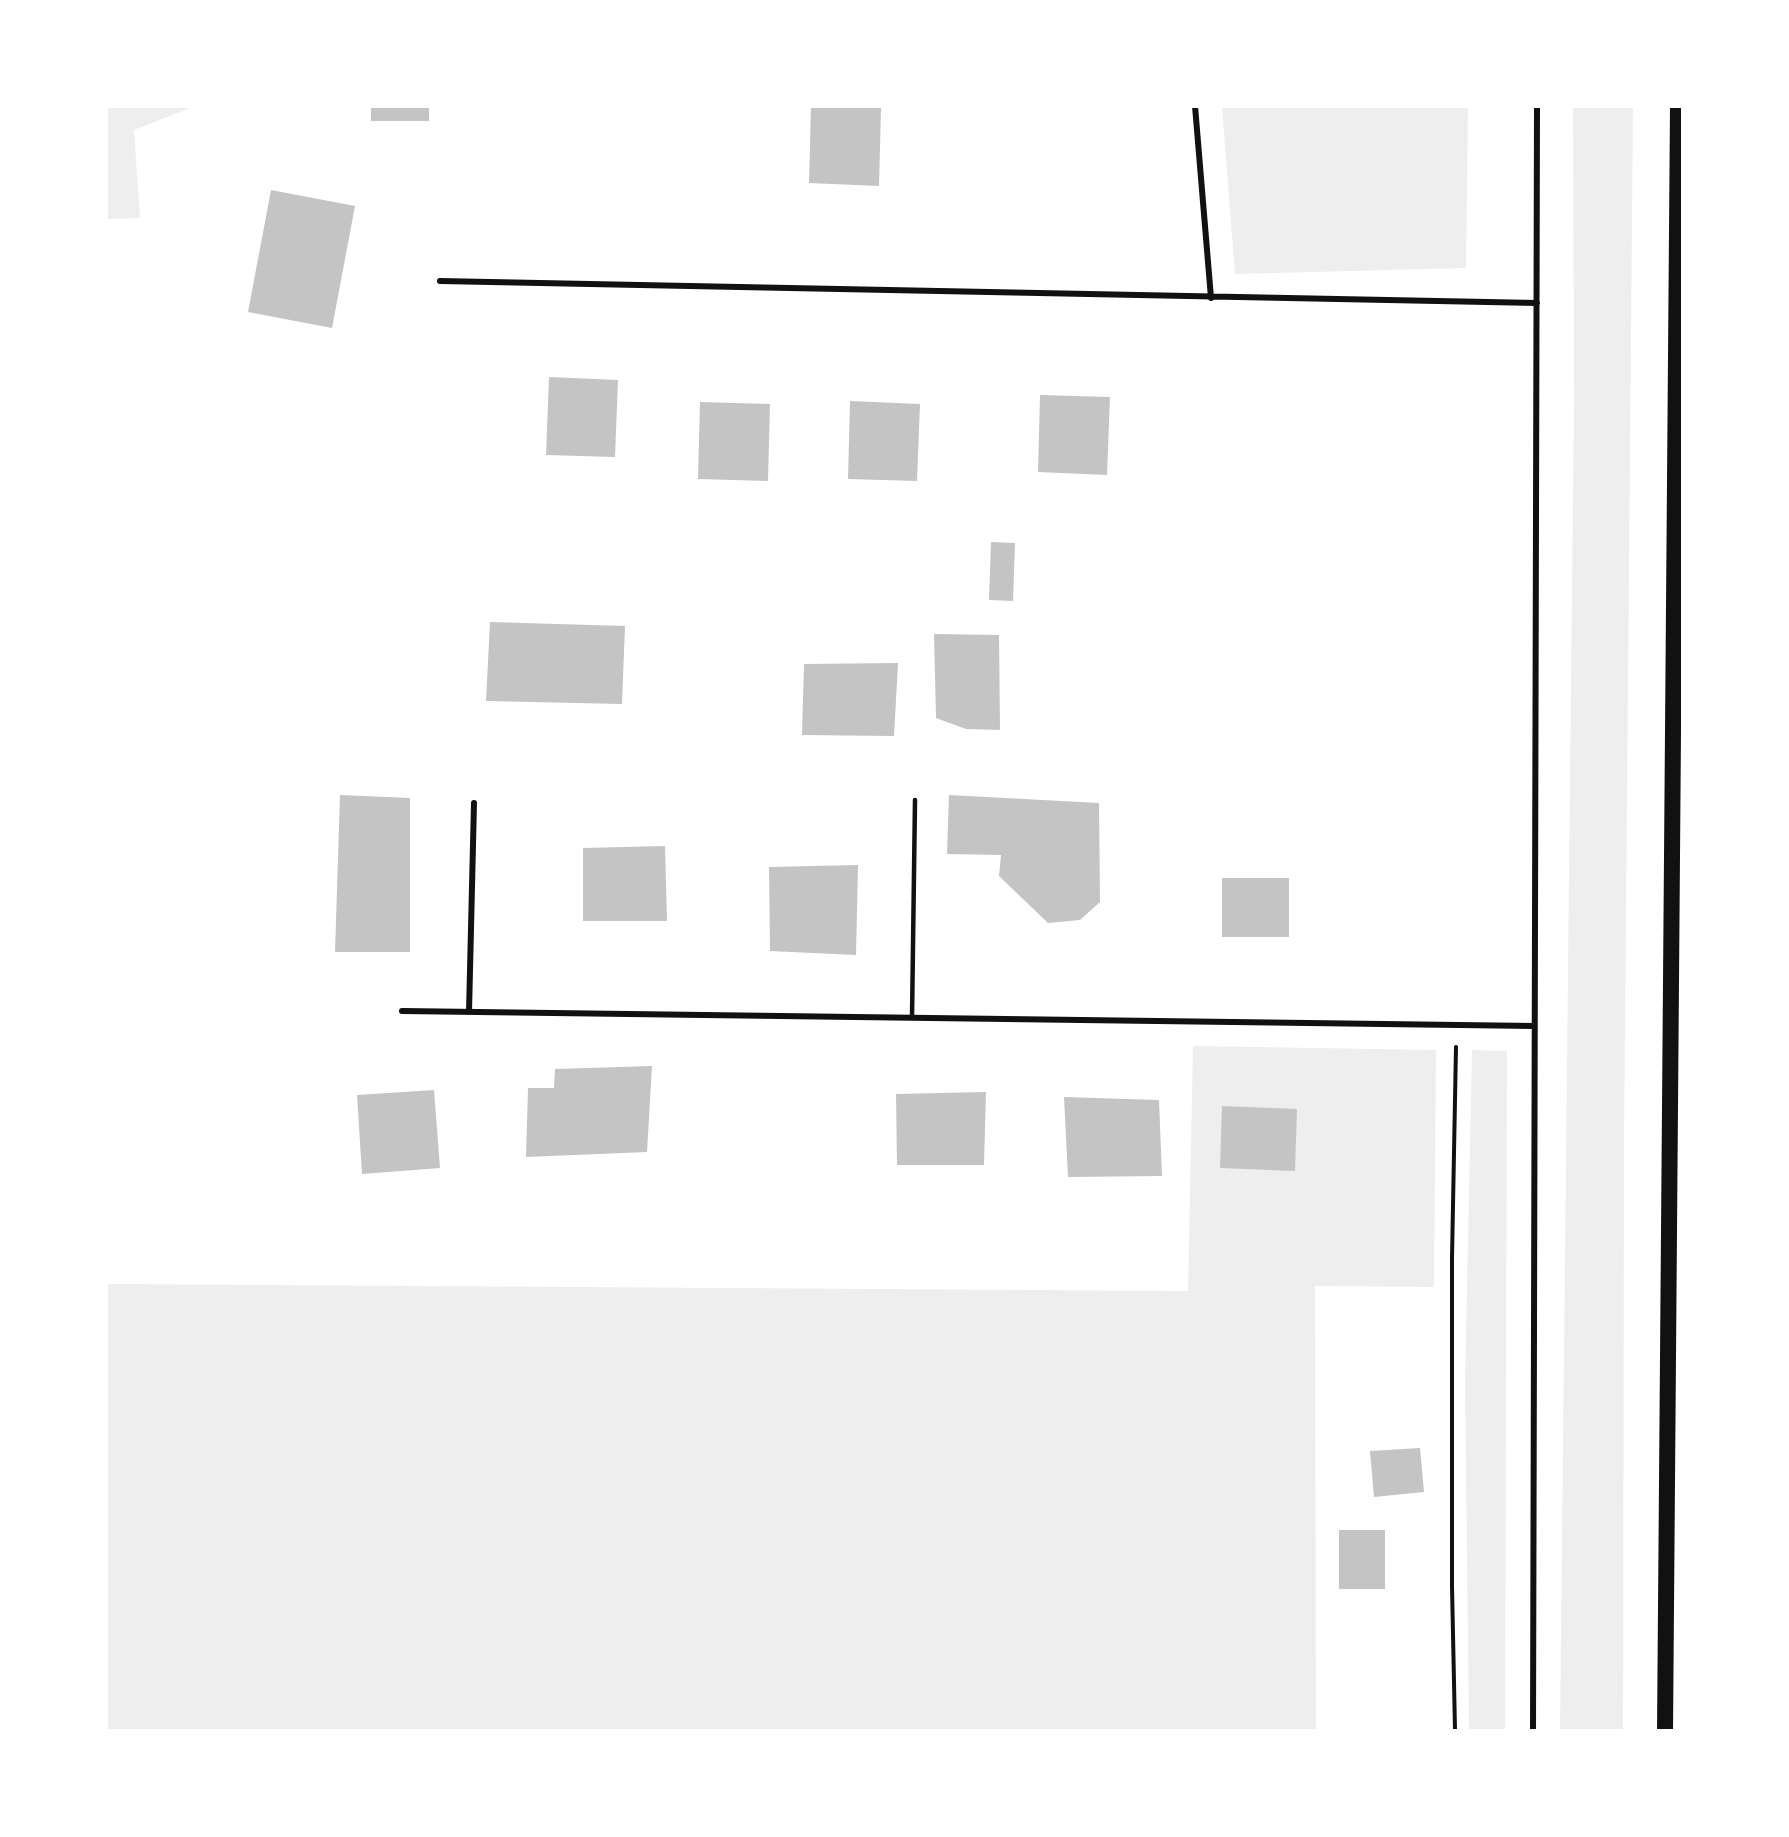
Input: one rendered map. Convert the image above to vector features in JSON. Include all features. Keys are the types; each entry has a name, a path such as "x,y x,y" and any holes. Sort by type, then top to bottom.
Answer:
{"highway":[{"path":"1665,1731 1678,106"}],"street":[{"path":"1195,106 1211,298"},
{"path":"1533,1731 1537,106"},
{"path":"440,281 1537,303"},
{"path":"469,1012 474,803"},
{"path":"402,1011 1534,1026"}],"lane":[{"path":"912,1018 915,800"}],"path":[{"path":"1455,1731 1452,1258 1456,1026"}],"shaded area":[{"path":"1633,106 1624,1144 1623,1730 1560,1730 1574,400 1573,107"},
{"path":"106,107 193,107 134,130 140,218 107,219"},
{"path":"1222,107 1468,107 1466,268 1235,274"},
{"path":"1193,1046 1436,1050 1434,1287 1315,1286 1316,1730 107,1730 107,1284 1188,1291"},
{"path":"1472,1050 1507,1051 1505,1730 1469,1730 1465,1383"}],"building":[{"path":"371,106 429,106 429,121 371,121"},
{"path":"811,106 881,108 879,186 809,183"},
{"path":"271,190 355,206 332,328 248,312"},
{"path":"549,377 618,380 615,457 546,455"},
{"path":"1040,395 1110,397 1107,475 1038,472"},
{"path":"850,401 920,404 917,481 848,479"},
{"path":"700,402 770,404 768,481 698,479"},
{"path":"991,542 1015,543 1013,601 989,600"},
{"path":"490,622 625,626 622,704 486,701"},
{"path":"934,634 999,635 1000,730 966,729 936,718"},
{"path":"898,663 894,736 802,735 804,664"},
{"path":"340,795 410,798 410,952 335,952"},
{"path":"949,795 1099,803 1100,902 1080,920 1048,923 999,876 1001,855 947,854"},
{"path":"665,846 667,921 583,921 583,848"},
{"path":"858,865 856,955 770,951 769,867"},
{"path":"1222,878 1289,878 1289,937 1222,937"},
{"path":"652,1066 647,1152 526,1157 528,1088 554,1088 555,1069"},
{"path":"434,1090 440,1168 362,1174 357,1095"},
{"path":"986,1092 984,1165 897,1165 896,1094"},
{"path":"1064,1097 1159,1100 1162,1176 1068,1177"},
{"path":"1222,1106 1297,1109 1295,1171 1220,1168"},
{"path":"1420,1448 1424,1492 1374,1497 1370,1451"},
{"path":"1339,1530 1385,1530 1385,1589 1339,1589"}]}
